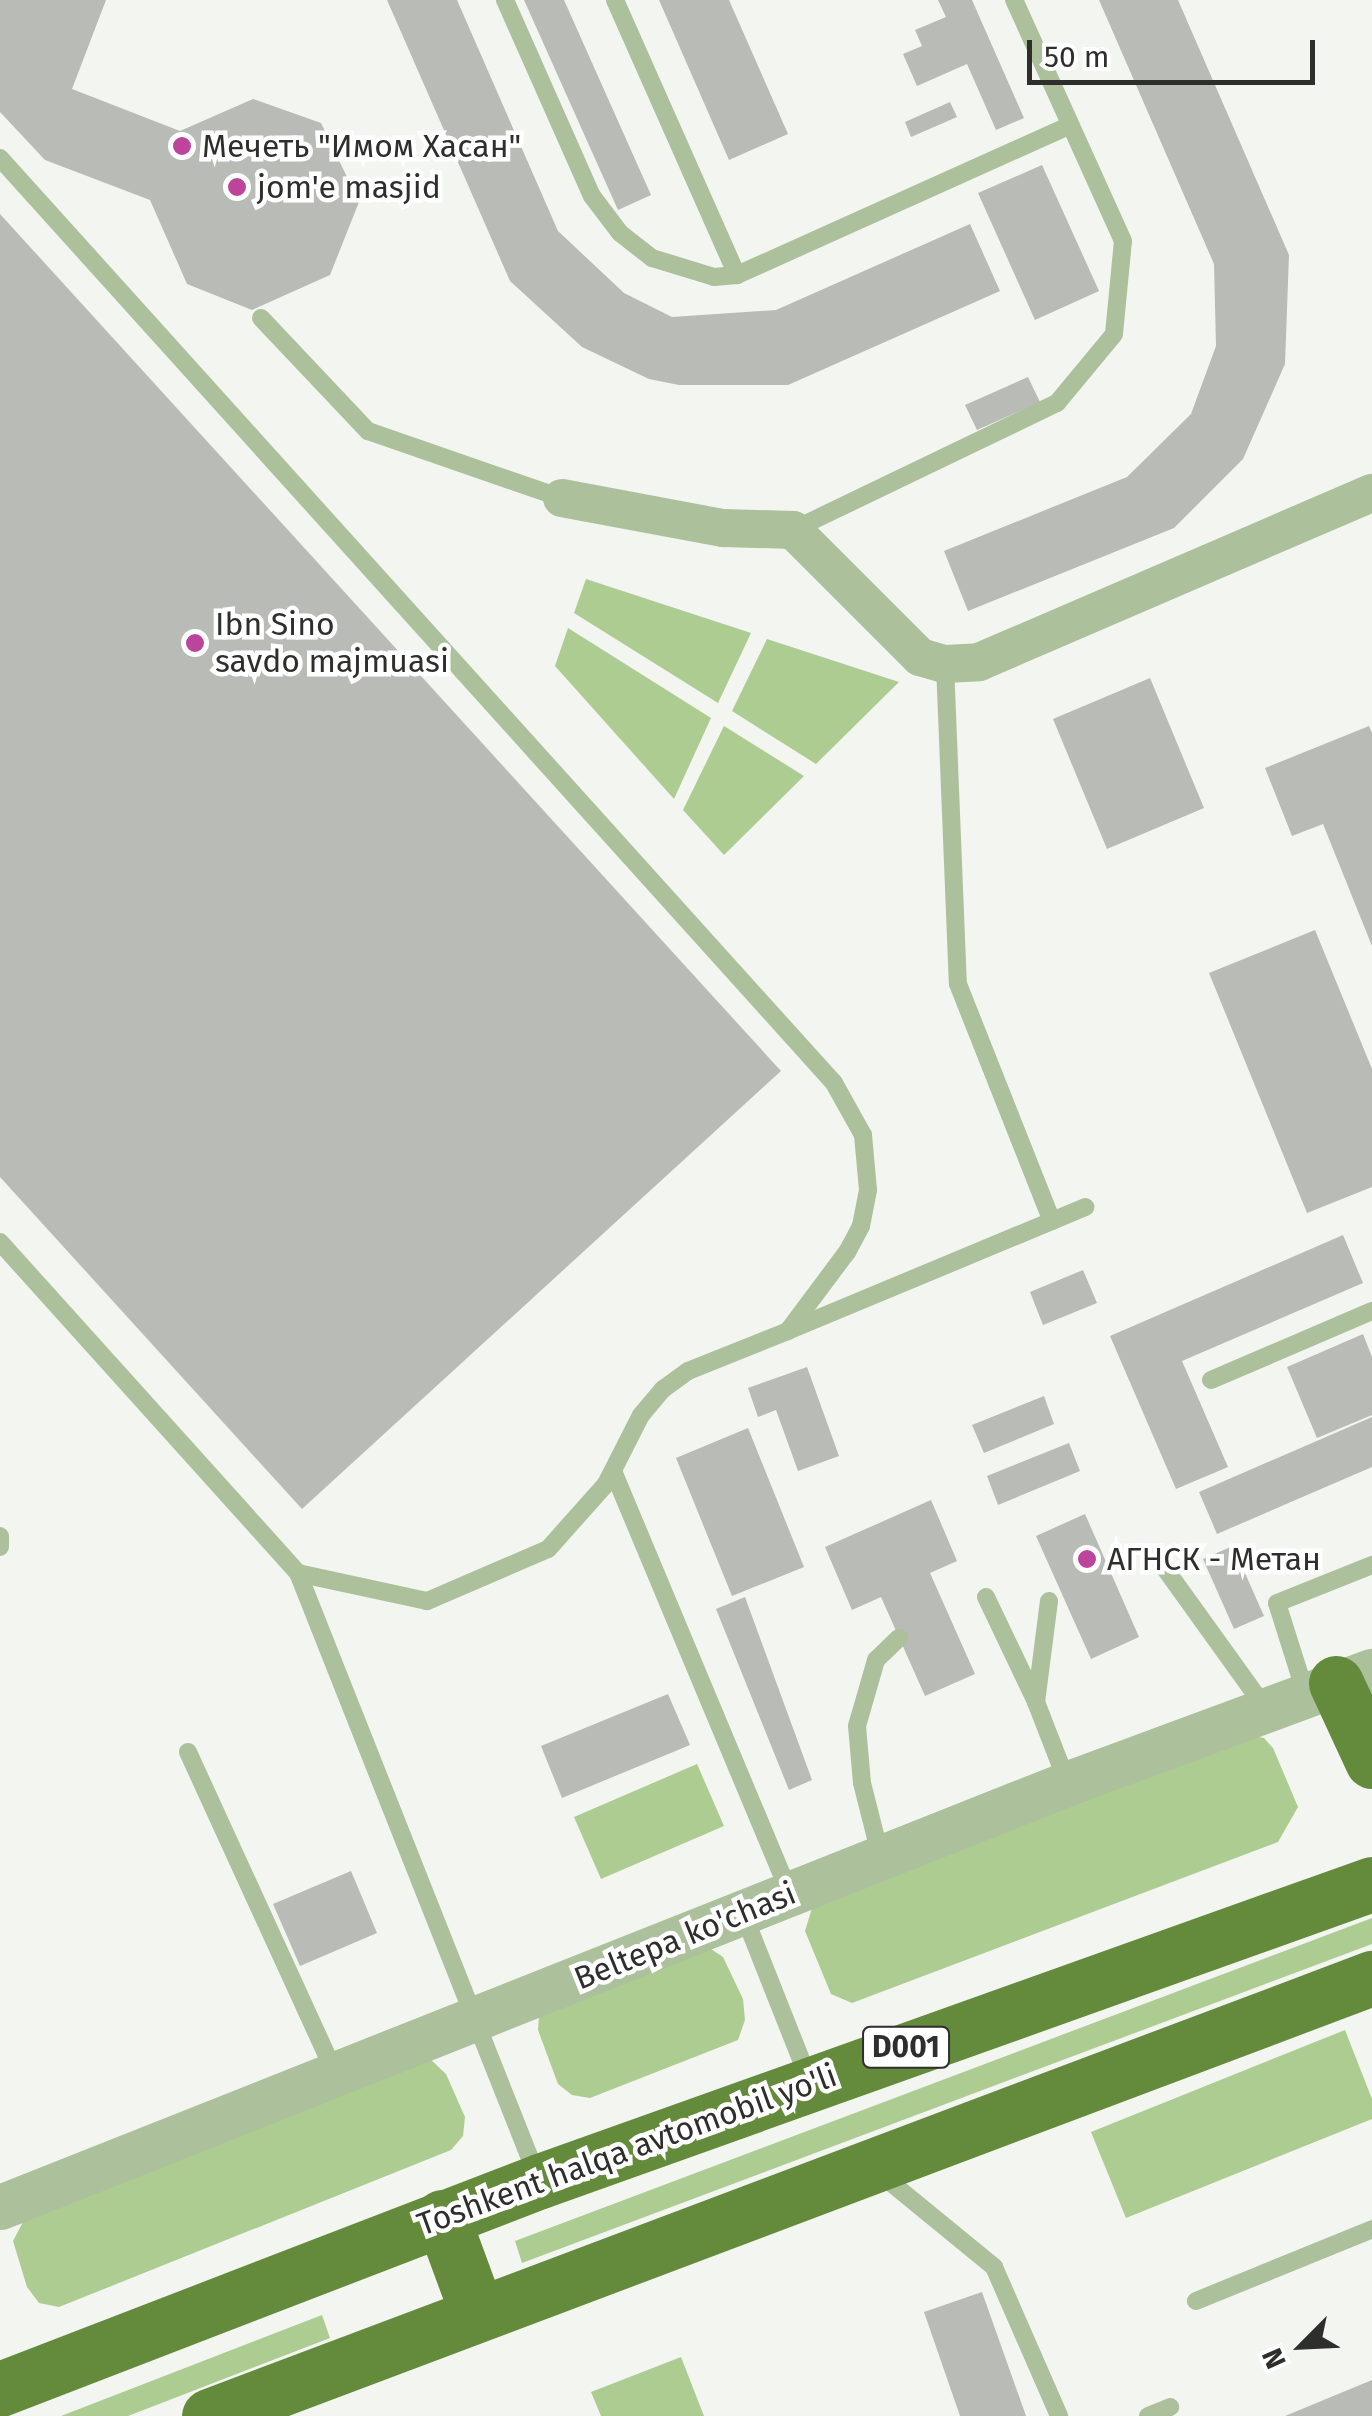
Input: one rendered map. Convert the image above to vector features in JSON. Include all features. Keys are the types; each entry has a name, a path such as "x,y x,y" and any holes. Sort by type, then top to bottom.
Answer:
{"highway":[{"path":"1320,1690 1372,1761"},
{"name":"Toshkent halqa avtomobil yo'li","path":"0,2390 442,2217 810,2082 1372,1884"},
{"path":"209,2416 1372,1978"},
{"path":"442,2217 478,2312"}],"street":[{"path":"562,498 723,528 794,530 920,657 945,664 979,662 1372,494"},
{"name":"Beltepa ko'chasi","path":"0,2206 1074,1781 1320,1690"}],"lane":[{"path":"505,0 592,196 620,232 652,258 714,278 737,275 1070,126"},
{"path":"615,0 737,275"},
{"path":"794,530 1058,402 1114,334 1124,242 1014,0"},
{"path":"0,158 834,1084 863,1134 868,1190 860,1226 846,1252 788,1331"},
{"path":"261,318 368,431 562,498"},
{"path":"945,664 958,984 1052,1221"},
{"path":"298,1573 427,1601 548,1550 578,1519 612,1471 642,1415 663,1389 688,1371 1085,1207"},
{"path":"0,1242 298,1573 540,2181"},
{"path":"1212,1380 1372,1311"},
{"path":"612,1471 790,1894"},
{"path":"0,1536 0,1547"},
{"path":"1156,1556 1320,1690"},
{"path":"1320,1690 1277,1603 1372,1564"},
{"path":"986,1598 1036,1702 1060,1764 1074,1781"},
{"path":"1036,1702 1049,1601"},
{"path":"881,1859 862,1783 857,1726 876,1660 899,1638"},
{"path":"188,1752 336,2074"},
{"path":"743,1913 810,2082"},
{"path":"870,2165 994,2267 1059,2416"},
{"path":"1196,2300 1372,2229"},
{"path":"1148,2416 1170,2407"}],"green space":[{"path":"586,579 751,633 718,703 574,613"},
{"path":"568,628 711,718 674,799 555,666"},
{"path":"767,639 899,682 816,764 732,711"},
{"path":"724,726 804,776 724,855 683,810"},
{"path":"1253,1736 1264,1738 1273,1748 1298,1807 1278,1842 852,2003 831,1994 805,1931 812,1908 820,1902"},
{"path":"697,1764 724,1826 601,1879 574,1817"},
{"path":"1372,1918 1372,1944 522,2263 515,2241"},
{"path":"705,1945 723,1957 743,1999 745,2020 738,2040 590,2098 572,2095 558,2084 538,2030 539,2016"},
{"path":"1345,2030 1372,2099 1372,2119 1126,2218 1091,2132"},
{"path":"428,2057 446,2074 465,2117 463,2136 451,2150 59,2307 39,2303 27,2287 13,2241 24,2220"},
{"path":"322,2315 330,2338 128,2416 61,2416"},
{"path":"681,2357 704,2416 601,2416 591,2392"}],"building":[{"name":"Мечеть \"Имом Хасан\"","path":"0,0 106,0 72,89 180,131 253,99 321,123 359,202 330,275 252,310 187,284 150,200 45,160 0,112"},
{"path":"387,0 457,0 558,231 624,293 672,317 776,310 970,224 1000,291 788,385 679,385 649,379 582,347 510,281"},
{"path":"524,0 564,0 651,195 618,210"},
{"path":"659,0 729,0 788,134 729,160"},
{"path":"938,0 972,0 1024,118 996,130 967,64 917,86 903,54 922,46 915,30 946,17"},
{"path":"1099,0 1178,0 1289,255 1285,364 1243,459 1174,528 968,611 944,551 1127,477 1191,414 1216,346 1214,264"},
{"path":"950,102 957,117 911,137 905,122"},
{"path":"1042,165 1099,291 1035,320 978,193"},
{"name":"Ibn Sino savdo majmuasi","path":"0,214 781,1071 302,1509 0,1177"},
{"path":"1028,377 1040,402 977,430 965,405"},
{"path":"1150,678 1204,808 1107,849 1053,719"},
{"path":"1369,726 1372,946 1323,824 1292,836 1265,768"},
{"path":"1315,930 1372,1069 1372,1187 1307,1213 1209,973"},
{"path":"1343,1235 1363,1283 1182,1361 1228,1467 1176,1489 1110,1336"},
{"path":"1083,1270 1097,1303 1043,1325 1030,1292"},
{"path":"1363,1334 1372,1357 1372,1415 1317,1438 1287,1367"},
{"path":"807,1367 839,1456 798,1471 776,1410 758,1417 748,1388"},
{"path":"1044,1396 1054,1424 984,1453 972,1425"},
{"path":"1372,1417 1372,1467 1217,1534 1199,1492"},
{"path":"748,1428 804,1567 732,1596 676,1458"},
{"path":"1069,1443 1080,1471 998,1505 987,1476"},
{"path":"931,1500 957,1561 930,1573 975,1674 925,1696 881,1597 852,1610 825,1547"},
{"path":"1085,1514 1139,1637 1091,1659 1036,1536"},
{"path":"1233,1546 1264,1616 1234,1629 1203,1559"},
{"path":"745,1597 812,1780 789,1790 716,1609"},
{"path":"668,1694 690,1745 562,1798 541,1746"},
{"path":"351,1871 377,1933 300,1966 273,1904"},
{"path":"982,2292 1026,2416 960,2416 924,2312"},
{"path":"1372,2380 1372,2416 1285,2416"}],"place":[{"name":"Мечеть \"Имом Хасан\"","path":"182,146"},
{"name":"jom'e masjid","path":"237,187"},
{"name":"Ibn Sino savdo majmuasi","path":"195,643"},
{"name":"АГНСК - Метан","path":"1087,1559"}]}
